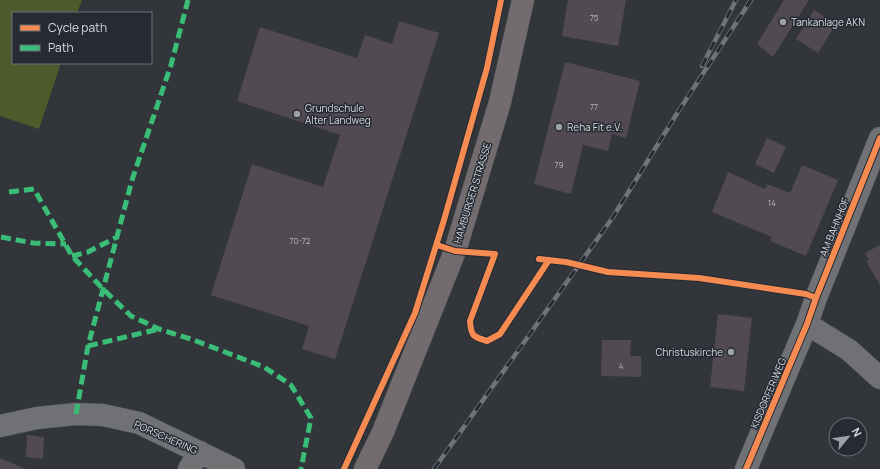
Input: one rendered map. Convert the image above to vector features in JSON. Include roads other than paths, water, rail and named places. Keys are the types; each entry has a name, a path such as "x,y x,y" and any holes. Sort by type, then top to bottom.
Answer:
{"main road":[{"name":"HAMBURGER STRASSE","path":"365,469 383,432 455,251 500,102 523,0"}],"street":[{"name":"AM BAHNHOF","path":"807,324 880,138"},
{"path":"807,324 849,350 880,378"},
{"name":"KISDORFER WEG","path":"746,469 807,324"},
{"name":"PORSCHERING","path":"0,426 37,418 76,414 103,415 139,423 194,460 234,469"}],"railway":[{"path":"702,66 736,0"},
{"path":"434,469 613,217 676,115 751,0"}],"place":[{"name":"Tankanlage AKN","path":"783,22"},
{"name":"Grundschule Alter Landweg","path":"297,114"},
{"name":"Reha Fit e.V.","path":"559,127"},
{"name":"Christuskirche","path":"731,352"}]}
